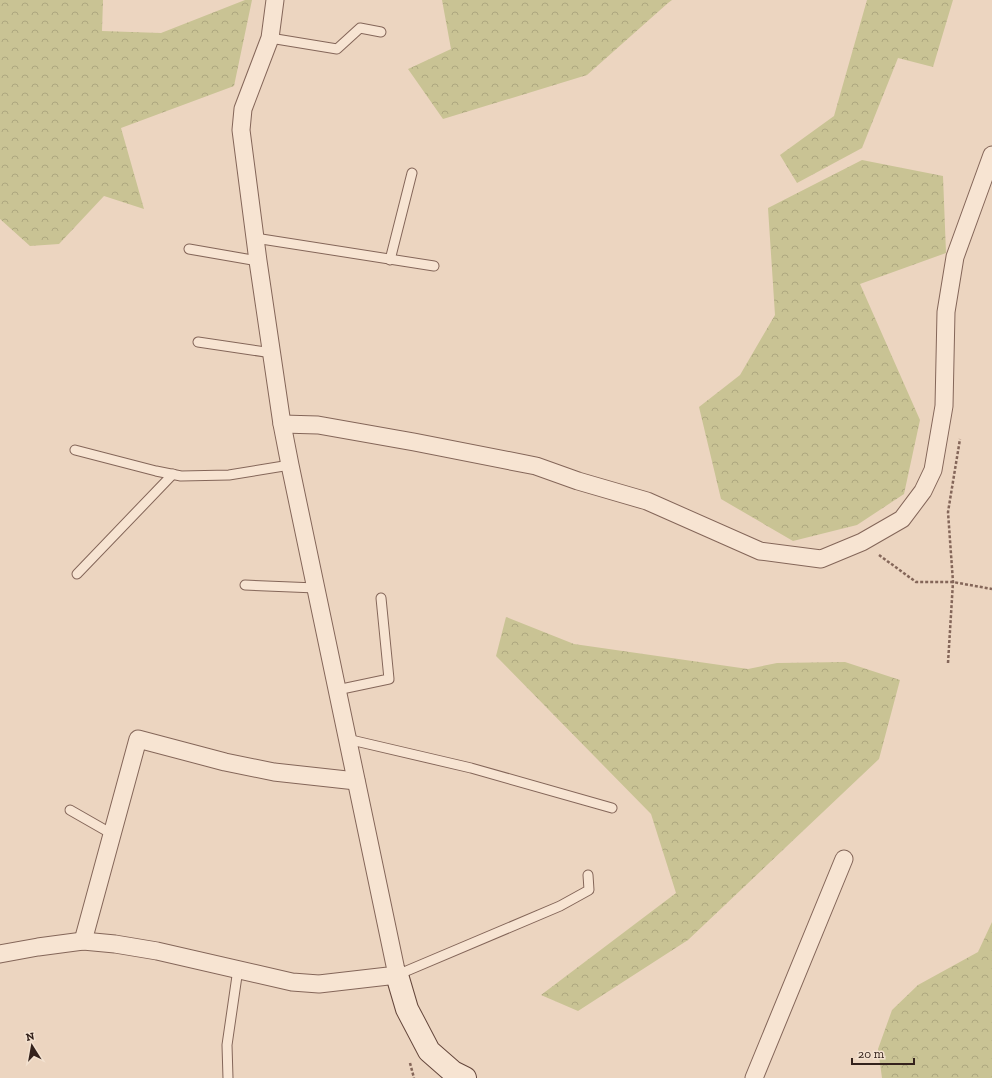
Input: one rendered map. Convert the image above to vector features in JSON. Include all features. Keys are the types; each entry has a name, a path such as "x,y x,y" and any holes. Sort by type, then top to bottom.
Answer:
{"street":[{"path":"275,0 270,38 243,109 241,130 258,261 282,424 397,975 407,1009 429,1051 453,1072 465,1078"},
{"path":"282,424 318,425 536,466 578,481 647,501 760,551 821,559 862,542 902,519 923,491 933,470 944,406 946,312 955,257 992,155"},
{"path":"83,941 138,739 225,762 274,772 356,781"},
{"path":"754,1078 844,859"},
{"path":"0,954 83,941 115,944 136,948 238,969 292,982 319,984 397,975"}],"lane":[{"path":"270,38 337,49 360,28 381,32"},
{"path":"390,260 412,173"},
{"path":"255,238 434,266"},
{"path":"189,249 258,261"},
{"path":"198,342 272,353"},
{"path":"75,450 181,476 228,475 290,465"},
{"path":"77,574 173,474"},
{"path":"245,585 316,588"},
{"path":"337,690 389,679 381,598"},
{"path":"347,739 471,768 612,808"},
{"path":"70,810 112,834"},
{"path":"397,975 560,906 589,890 588,875"},
{"path":"228,1078 227,1045 238,969"}],"path":[{"path":"948,663 953,582 948,512 960,439"},
{"path":"862,542 916,582 953,582 992,589"}],"green space":[{"path":"0,0 103,0 102,31 161,33 245,0 252,0 234,86 121,128 144,209 104,196 59,244 30,246 0,219"},
{"path":"442,0 672,0 587,75 443,119 408,69 451,49"},
{"path":"867,0 953,0 933,67 898,58 862,148 797,183 780,155 834,116"},
{"path":"862,160 943,176 946,253 860,284 920,420 904,494 857,525 793,541 721,499 699,407 740,375 775,315 768,208"},
{"path":"506,617 574,644 748,669 777,663 845,662 900,680 879,759 688,940 578,1011 541,995 676,893 651,814 496,656"},
{"path":"992,922 992,1078 882,1078 878,1049 892,1010 918,985 978,952"}]}
